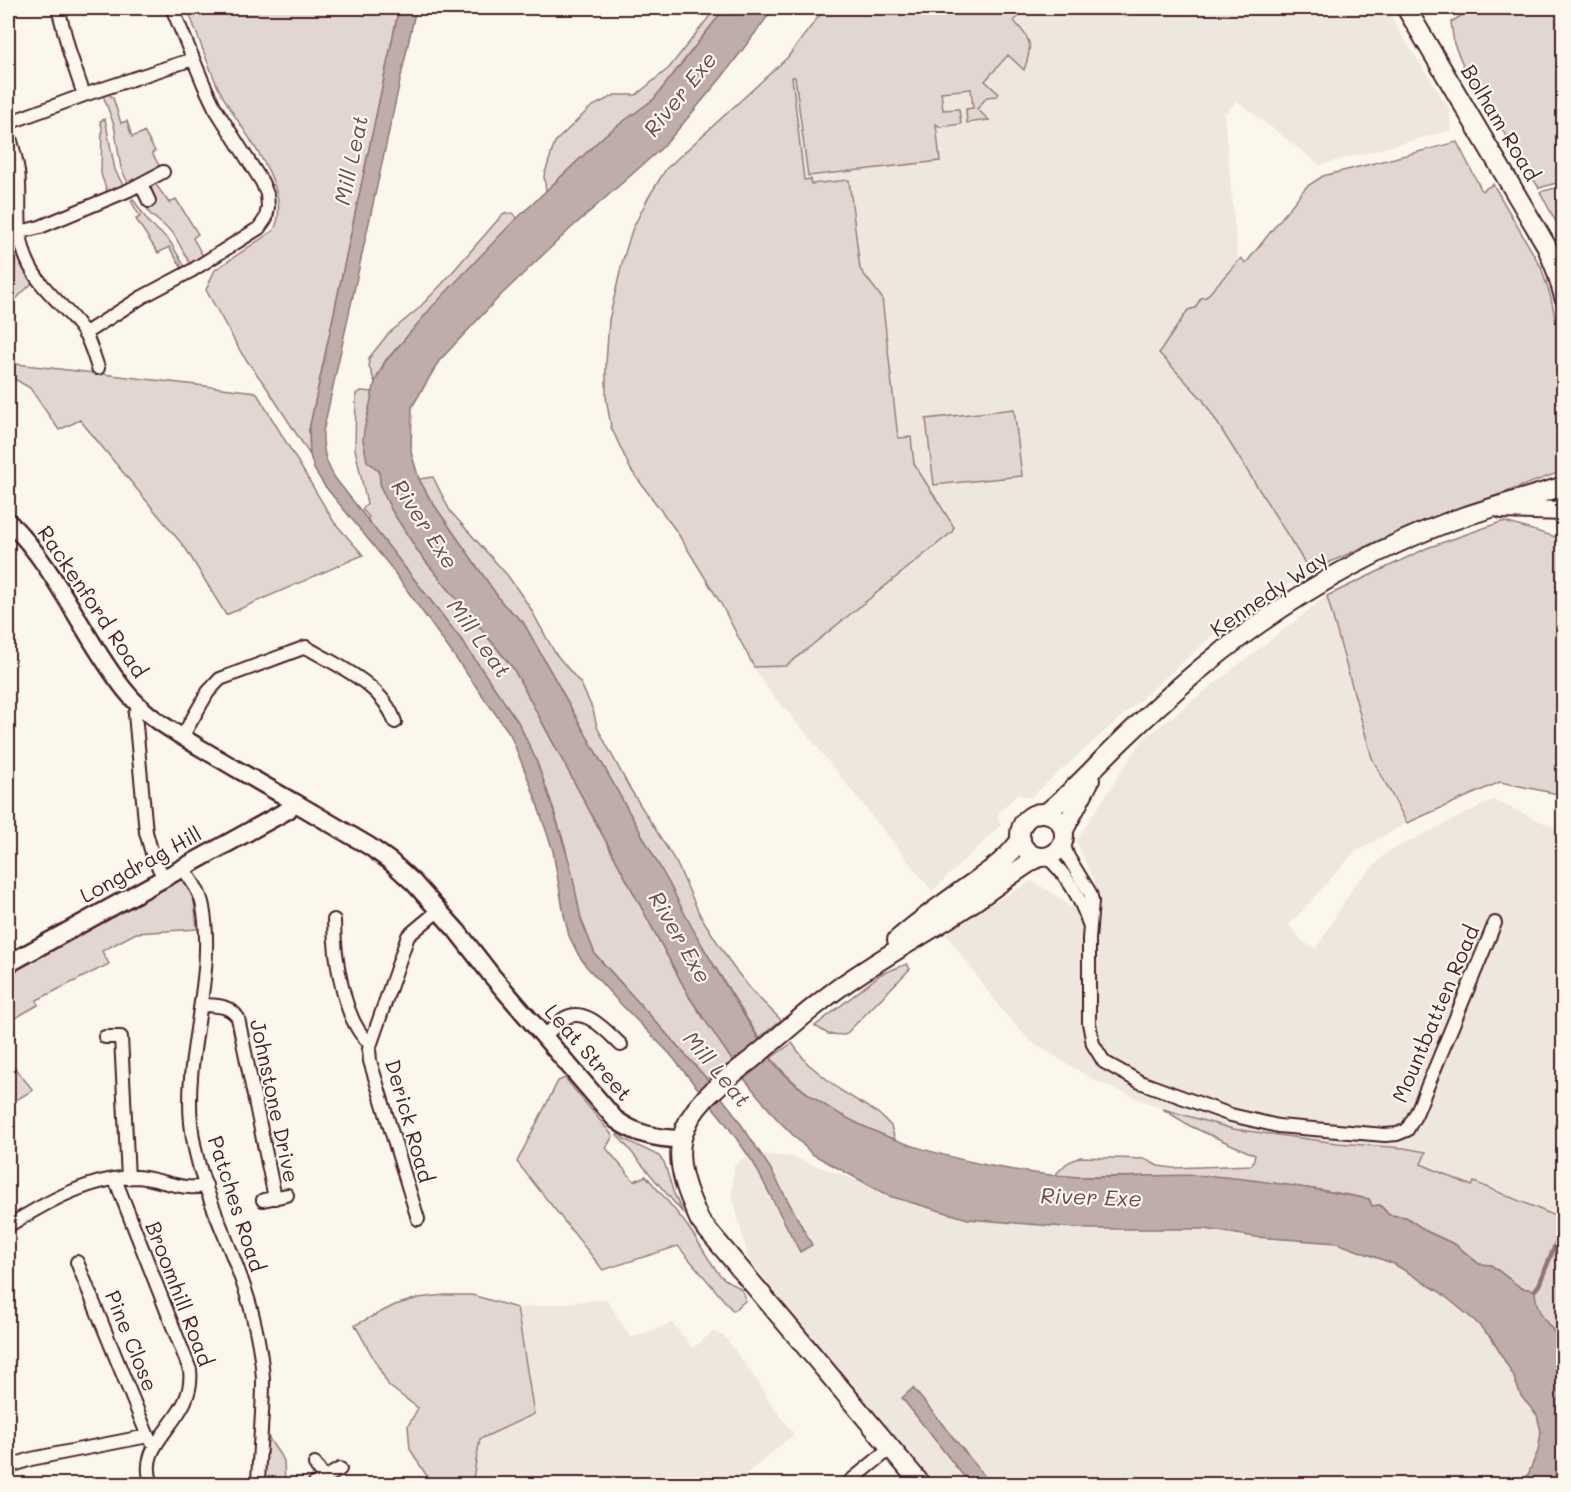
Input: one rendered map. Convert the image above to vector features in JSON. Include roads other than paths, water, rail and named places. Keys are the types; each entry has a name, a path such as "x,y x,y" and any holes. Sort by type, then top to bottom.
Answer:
{"main road":[{"name":"Bolham Road","path":"1406,8 1546,245 1563,297"},
{"path":"1563,489 1563,505"},
{"name":"Kennedy Way","path":"1046,813 1135,727 1204,666 1302,595 1340,573 1422,533 1466,516 1563,489"},
{"name":"Kennedy Way","path":"1494,508 1563,511"},
{"name":"Kennedy Way","path":"1064,836 1098,765"},
{"name":"Longdrag Hill","path":"8,964 288,810 294,802"},
{"name":"Leat Street","path":"294,802 390,861 440,910 615,1119 629,1129 660,1139 681,1139"},
{"path":"855,976 963,910 1022,867 1057,853 1064,836 1060,820 1046,813 1038,813 1026,820 1020,831 1027,852 1043,857"},
{"path":"921,1485 700,1221 688,1196 681,1163 681,1139 689,1120 705,1098 921,920 998,865 1014,850 1021,839"}],"street":[{"path":"58,8 84,95"},
{"path":"84,334 142,297 191,271 241,240 259,228 266,218 267,194 262,182 215,108 172,8"},
{"path":"8,123 193,59"},
{"path":"8,131 18,170 20,232 28,262 44,287 84,334 93,350 98,368"},
{"path":"20,232 40,227 141,184 163,172"},
{"path":"141,184 149,201"},
{"name":"Rackenford Road","path":"8,521 42,561 107,665 124,690 141,707 158,722 182,737 294,802"},
{"path":"182,737 208,692 220,679 306,647 375,690 392,713 395,722"},
{"path":"141,707 135,714 146,832 153,857 164,878"},
{"name":"Mountbatten Road","path":"1064,836 1068,857 1090,893 1092,912 1089,926 1089,1023 1093,1044 1104,1062 1140,1082 1232,1115 1278,1126 1385,1135 1407,1130 1416,1114 1495,923"},
{"name":"Mountbatten Road","path":"1043,857 1063,873 1083,905 1089,926"},
{"name":"Patches Road","path":"182,867 203,905 206,943 201,1005 195,1035 190,1086 191,1123 196,1157 250,1307 260,1354 263,1380 258,1485"},
{"name":"Derick Road","path":"418,1219 370,1061 369,1049 408,936 440,910"},
{"path":"333,920 335,961 360,1036 370,1043"},
{"name":"Johnstone Drive","path":"201,1005 226,1007 238,1018 275,1198"},
{"path":"544,1036 566,1018 574,1015 583,1016 621,1045"},
{"path":"105,1037 122,1037 128,1178"},
{"path":"8,1226 44,1204 90,1185 115,1179 139,1177 189,1186 206,1185"},
{"name":"Broomhill Road","path":"115,1179 190,1370 191,1388 184,1406 152,1440 148,1467 152,1485"},
{"name":"Pine Close","path":"77,1262 152,1440"},
{"path":"8,1467 31,1459 152,1440"},
{"path":"847,1485 891,1448"},
{"path":"315,1464 319,1481 339,1469"}],"water":[{"path":"399,8 416,8 323,432 327,462 335,478 460,638 518,722 536,760 550,799 571,868 581,919 595,954 707,1079 733,1112 770,1168 812,1245 800,1252 753,1162 724,1121 670,1054 615,998 578,954 569,936 553,851 510,734 389,565 324,485 314,469 310,455 309,430"},
{"name":"River Exe","path":"725,8 774,8 722,77 665,145 569,230 501,295 439,361 412,407 411,452 419,479 430,499 503,604 523,622 710,959 768,1054 786,1076 831,1109 880,1134 959,1159 1057,1176 1196,1175 1271,1182 1369,1199 1372,1206 1380,1205 1389,1215 1406,1217 1426,1231 1456,1245 1479,1264 1491,1265 1521,1288 1535,1290 1541,1315 1563,1346 1563,1484 1524,1484 1538,1451 1541,1432 1537,1415 1521,1396 1513,1375 1492,1339 1475,1321 1440,1292 1394,1264 1337,1243 1256,1237 1205,1229 1089,1229 968,1219 889,1196 812,1154 777,1119 746,1081 690,998 513,668 419,553 392,511 381,488 379,471 367,461 363,440 375,382 385,362 431,308 509,226 605,135 654,99"},
{"path":"913,1388 991,1484 972,1484 961,1473 902,1398"}],"waterway":[{"path":"1535,1290 1564,1223"}],"water label":[{"name":"Mill Leat","path":"351,160"},
{"name":"Mill Leat","path":"479,638"},
{"name":"Mill Leat","path":"717,1069"}]}
